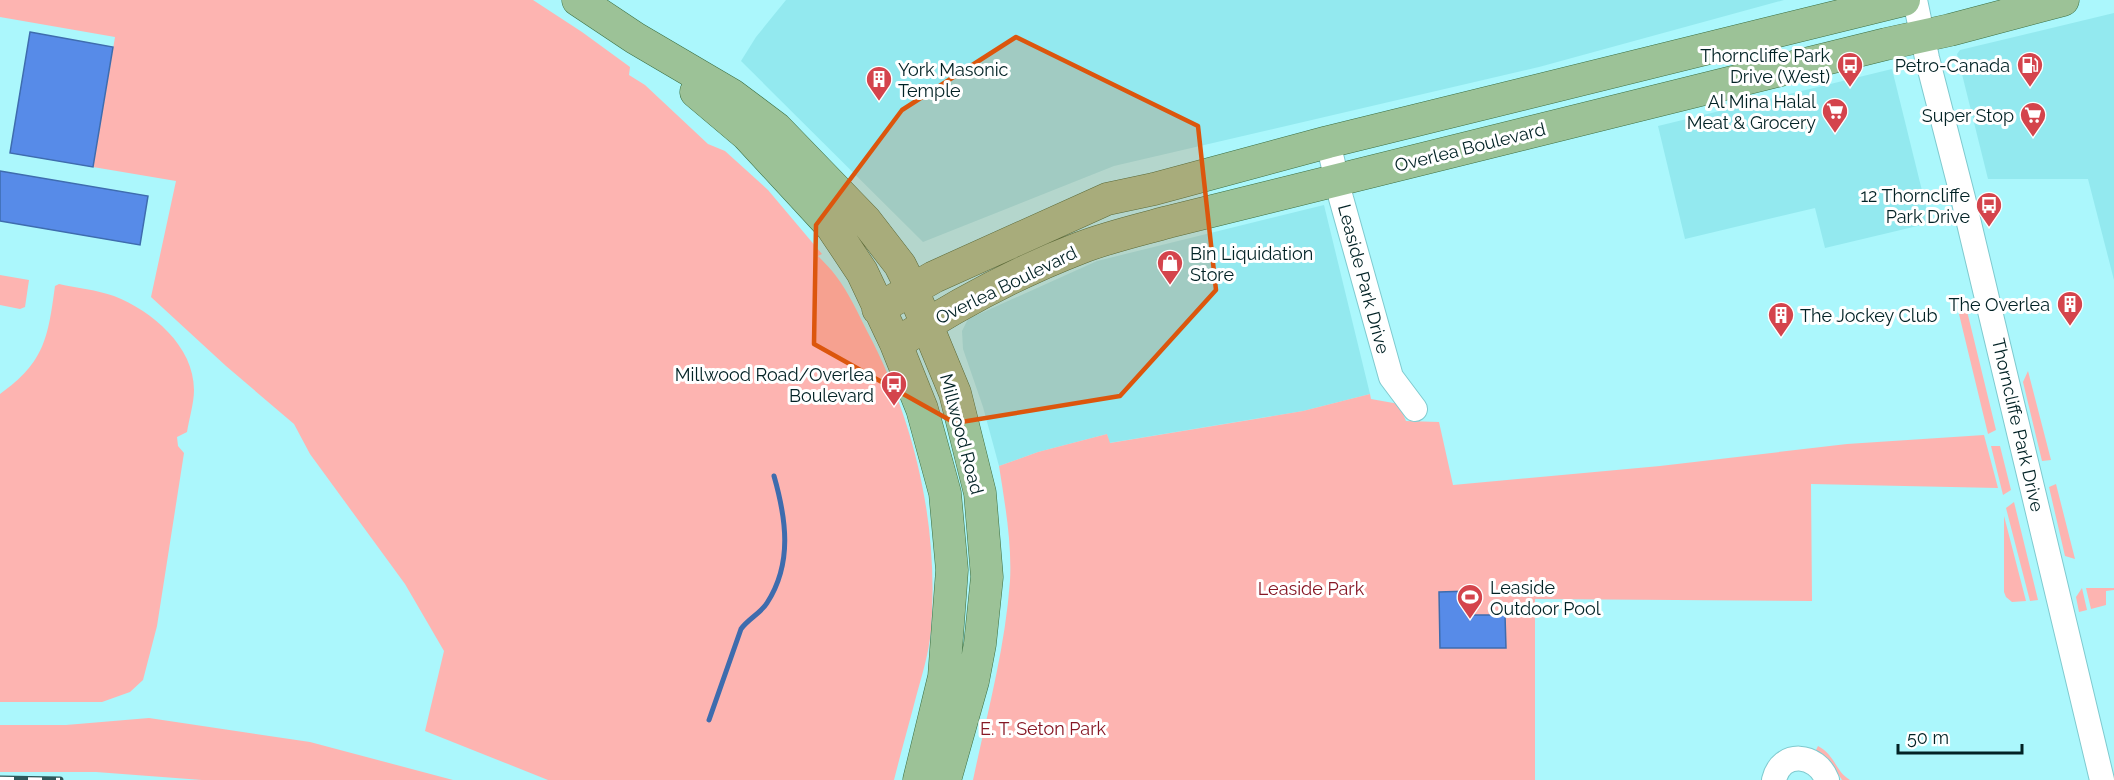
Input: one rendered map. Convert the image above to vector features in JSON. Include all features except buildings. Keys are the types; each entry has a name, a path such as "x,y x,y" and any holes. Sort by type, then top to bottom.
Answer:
{"main road":[{"name":"Millwood Road","path":"578,0 635,38 732,95 776,128 826,177 866,221 900,265 912,290 955,393 980,493 987,577 973,681 928,778"},
{"name":"Overlea Boulevard","path":"878,309 976,257 1107,198 1154,189 1328,142 1904,0"},
{"name":"Overlea Boulevard","path":"896,345 951,309 1081,247 1168,222 2063,0"},
{"name":"Millwood Road","path":"635,38 747,135 832,226 862,272 896,345 922,409 945,493 952,570 944,677 928,778"}],"street":[{"name":"Thorncliffe Park Drive","path":"1915,0 2102,780"},
{"name":"Leaside Park Drive","path":"1328,142 1391,377 1415,409"},
{"path":"1774,780 1780,768 1786,763 1802,759 1818,765 1827,780"}],"highlighted area":[{"path":"1016,37 1198,126 1216,290 1120,396 955,423 814,344 816,225 902,110"}],"shaded area":[{"path":"786,0 1784,0 1539,67 1114,166 923,242 741,61 756,37"},
{"path":"2114,13 2114,280 2088,179 1988,179 1957,54 1960,50"},
{"path":"1892,69 1930,223 1825,248 1815,208 1685,239 1658,126"},
{"path":"1324,205 1370,394 1303,411 1109,443 1107,434 1038,452 999,466 983,407 963,349 962,331 968,319 1097,261"}],"green space":[{"path":"0,0 533,0 630,67 629,75 645,85 708,144 725,151 768,190 822,254 818,256 841,283 857,310 899,402 911,439 927,514 933,591 927,656 894,780 548,780 425,731 444,651 405,584 310,454 294,424 151,297 176,181 93,167 115,37 0,17"},
{"path":"0,275 29,280 25,307 20,309 0,305"},
{"path":"59,284 114,296 143,311 156,321 179,345 187,359 192,374 193,400 187,432 177,437 178,446 184,453 157,626 143,680 130,692 102,702 0,702 0,394 27,371 42,347 50,320 55,286"},
{"path":"1967,311 1996,430 1988,434 1959,314"},
{"path":"2028,371 2051,460 2042,461 2023,382"},
{"name":"Leaside Park","path":"1370,394 1371,399 1399,404 1406,421 1439,422 1453,485 1660,466 1847,444 1984,435 1998,488 1811,484 1812,601 1535,599 1535,780 973,780 990,706 1008,606 1009,538 999,466 1038,452 1107,434 1110,443 1303,411"},
{"path":"1991,446 2000,446 2011,490 2003,495"},
{"path":"2056,484 2075,559 2065,556 2049,487"},
{"path":"2014,502 2038,600 2030,601 2006,508"},
{"path":"2004,516 2026,601 2012,602 2004,592"},
{"path":"2082,588 2087,610 2079,612 2076,597"},
{"path":"2086,588 2114,588 2114,590 2106,591 2106,605 2091,609"},
{"path":"149,718 310,742 453,780 202,780 96,772 0,772 0,725 66,725"},
{"path":"1818,746 1850,780 1842,780 1829,760 1816,750"}],"water":[{"path":"30,32 113,47 93,167 10,153"},
{"path":"0,171 148,196 140,245 0,221"},
{"path":"1470,591 1470,615 1505,615 1506,648 1440,648 1439,592"}],"waterway":[{"path":"709,720 741,629 767,603 781,572 784,556 784,524 774,476"}],"railway":[{"path":"0,779 60,780"}],"place":[{"name":"Thorncliffe Park Drive (West)","path":"1850,88"},
{"name":"Petro-Canada","path":"2030,88"},
{"name":"York Masonic Temple","path":"879,102"},
{"name":"Al Mina Halal Meat & Grocery","path":"1835,134"},
{"name":"Super Stop","path":"2033,138"},
{"name":"12 Thorncliffe Park Drive","path":"1989,228"},
{"name":"Bin Liquidation Store","path":"1170,286"},
{"name":"The Overlea","path":"2070,327"},
{"name":"The Jockey Club","path":"1781,338"},
{"name":"Millwood Road/Overlea Boulevard","path":"894,407"},
{"name":"Leaside Outdoor Pool","path":"1470,620"}],"park label":[{"name":"E. T. Seton Park","path":"1043,728"}]}
